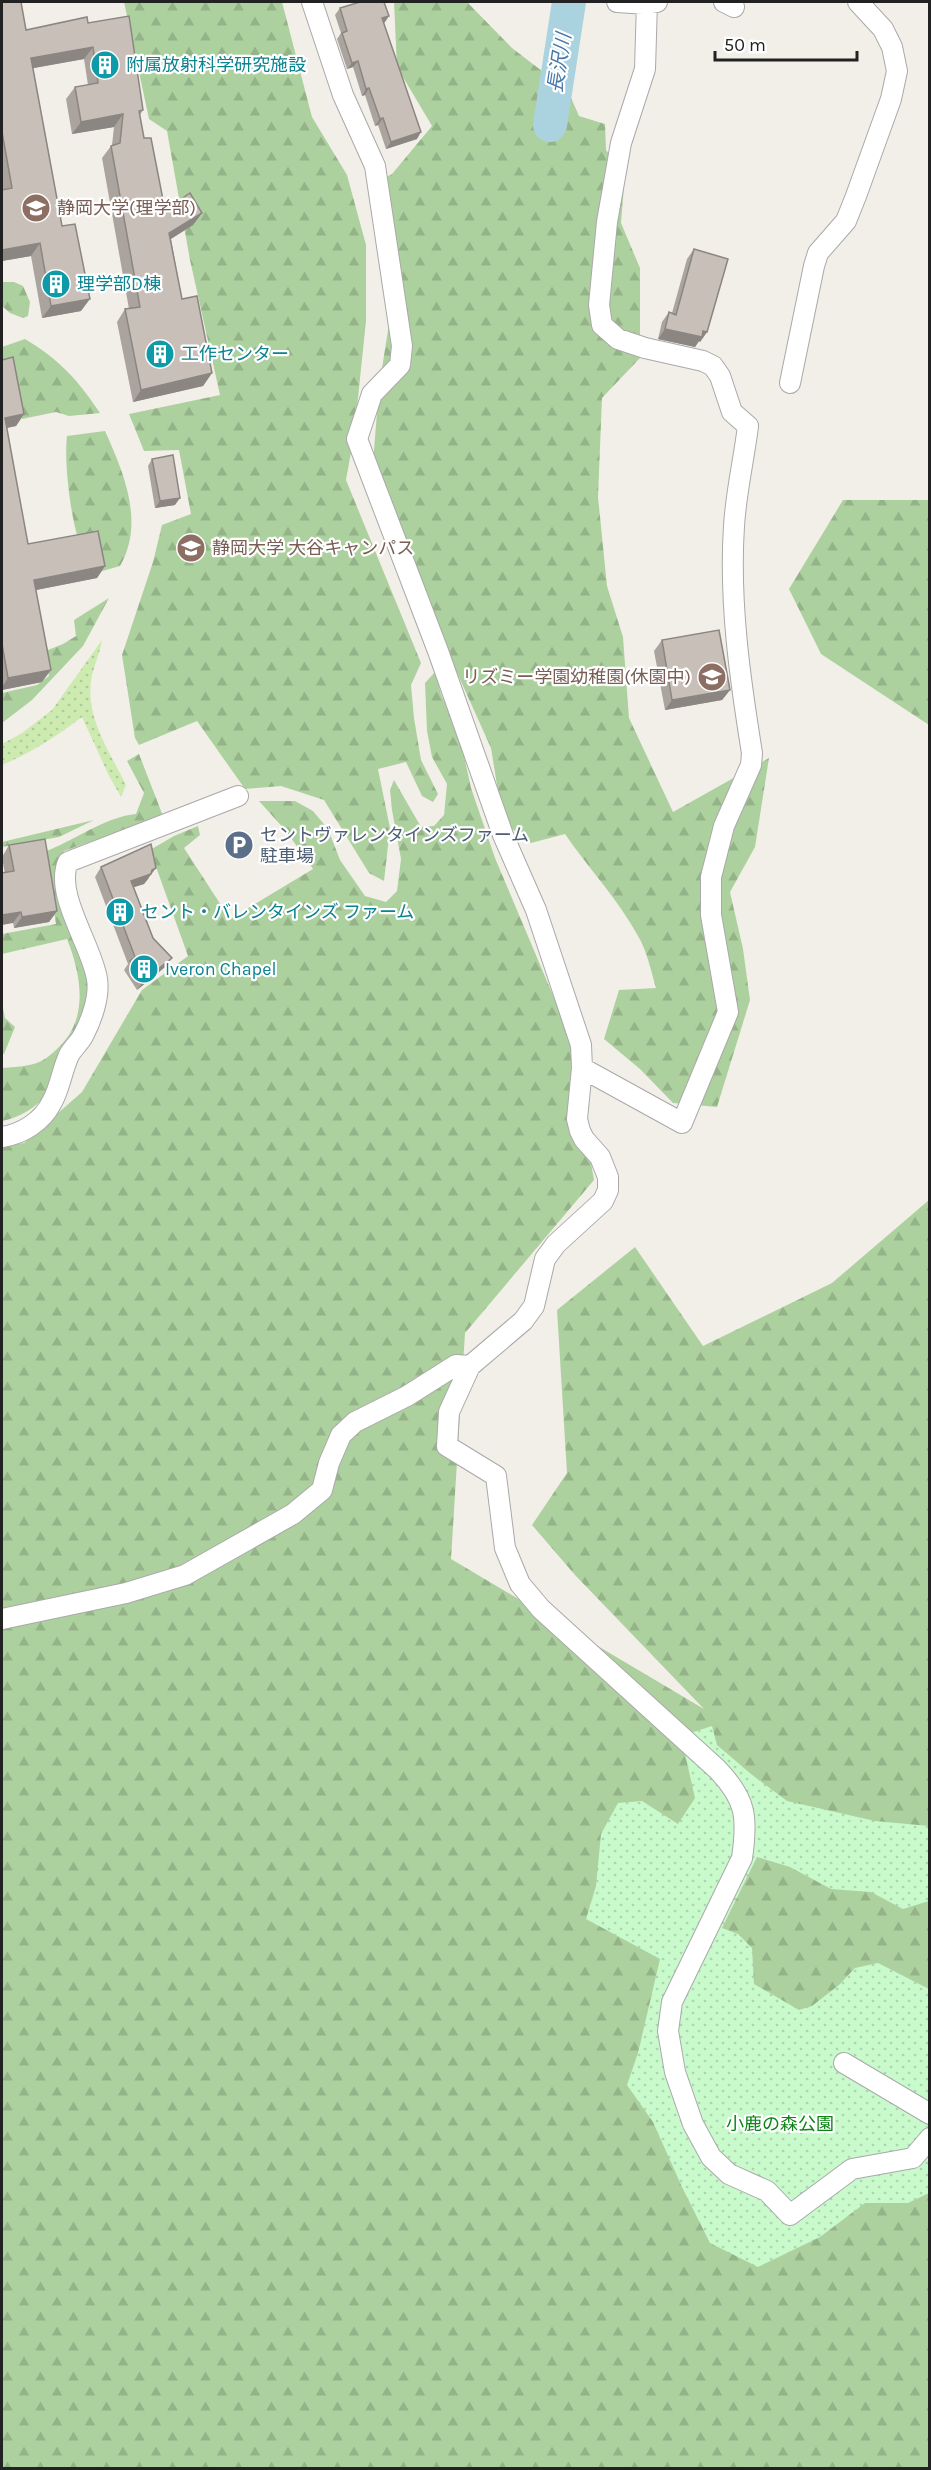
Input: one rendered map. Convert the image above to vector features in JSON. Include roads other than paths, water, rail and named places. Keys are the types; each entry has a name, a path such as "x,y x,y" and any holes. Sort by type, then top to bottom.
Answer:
{"street":[{"path":"312,2 343,95 375,166 402,346 400,365 372,394 357,439 438,651 503,835 536,910 580,1045 582,1068 577,1119 580,1131 600,1157 608,1177 608,1190 603,1201 556,1244 545,1259 534,1306 523,1321 470,1365 449,1412 447,1446 496,1476 505,1548 520,1584 541,1609 734,1786 744,1813 746,1836 742,1858 672,2002 668,2031 675,2072 693,2124 711,2157 729,2174 767,2191 790,2215 852,2169 913,2158 930,2138"},
{"path":"582,1068 682,1123 728,1012 711,915 711,877 724,826 751,765 752,753 738,651 734,525 748,426 732,412 720,376 713,366 703,361 645,348 618,339 602,325 599,305 607,222 621,143 645,69 650,2 617,2"},
{"path":"790,383 818,253 846,221 891,99 897,71 892,47 883,29 858,2"},
{"path":"2,1137 18,1134 29,1128 52,1104 70,1054 83,1037 95,1006 98,980 66,888 64,871 68,862 238,796"},
{"path":"2,1619 126,1593 185,1575 293,1514 322,1490 329,1463 341,1436 355,1422 407,1396 456,1365 470,1365"},
{"path":"844,2063 930,2114"}],"waterway":[{"name":"長沢川","path":"550,125 569,2"}],"place":[{"name":"附属放射科学研究施設","path":"105,65"},
{"name":"静岡大学(理学部)","path":"36,208"},
{"name":"理学部D棟","path":"56,284"},
{"name":"工作センター","path":"160,354"},
{"name":"静岡大学 大谷キャンパス","path":"191,548"},
{"name":"リズミー学園幼稚園(休園中)","path":"712,677"},
{"name":"セントヴァレンタインズファーム 駐車場","path":"239,845"},
{"name":"セント・バレンタインズ ファーム","path":"120,912"},
{"name":"Iveron Chapel","path":"144,969"}],"park label":[{"name":"小鹿の森公園","path":"780,2124"}]}
